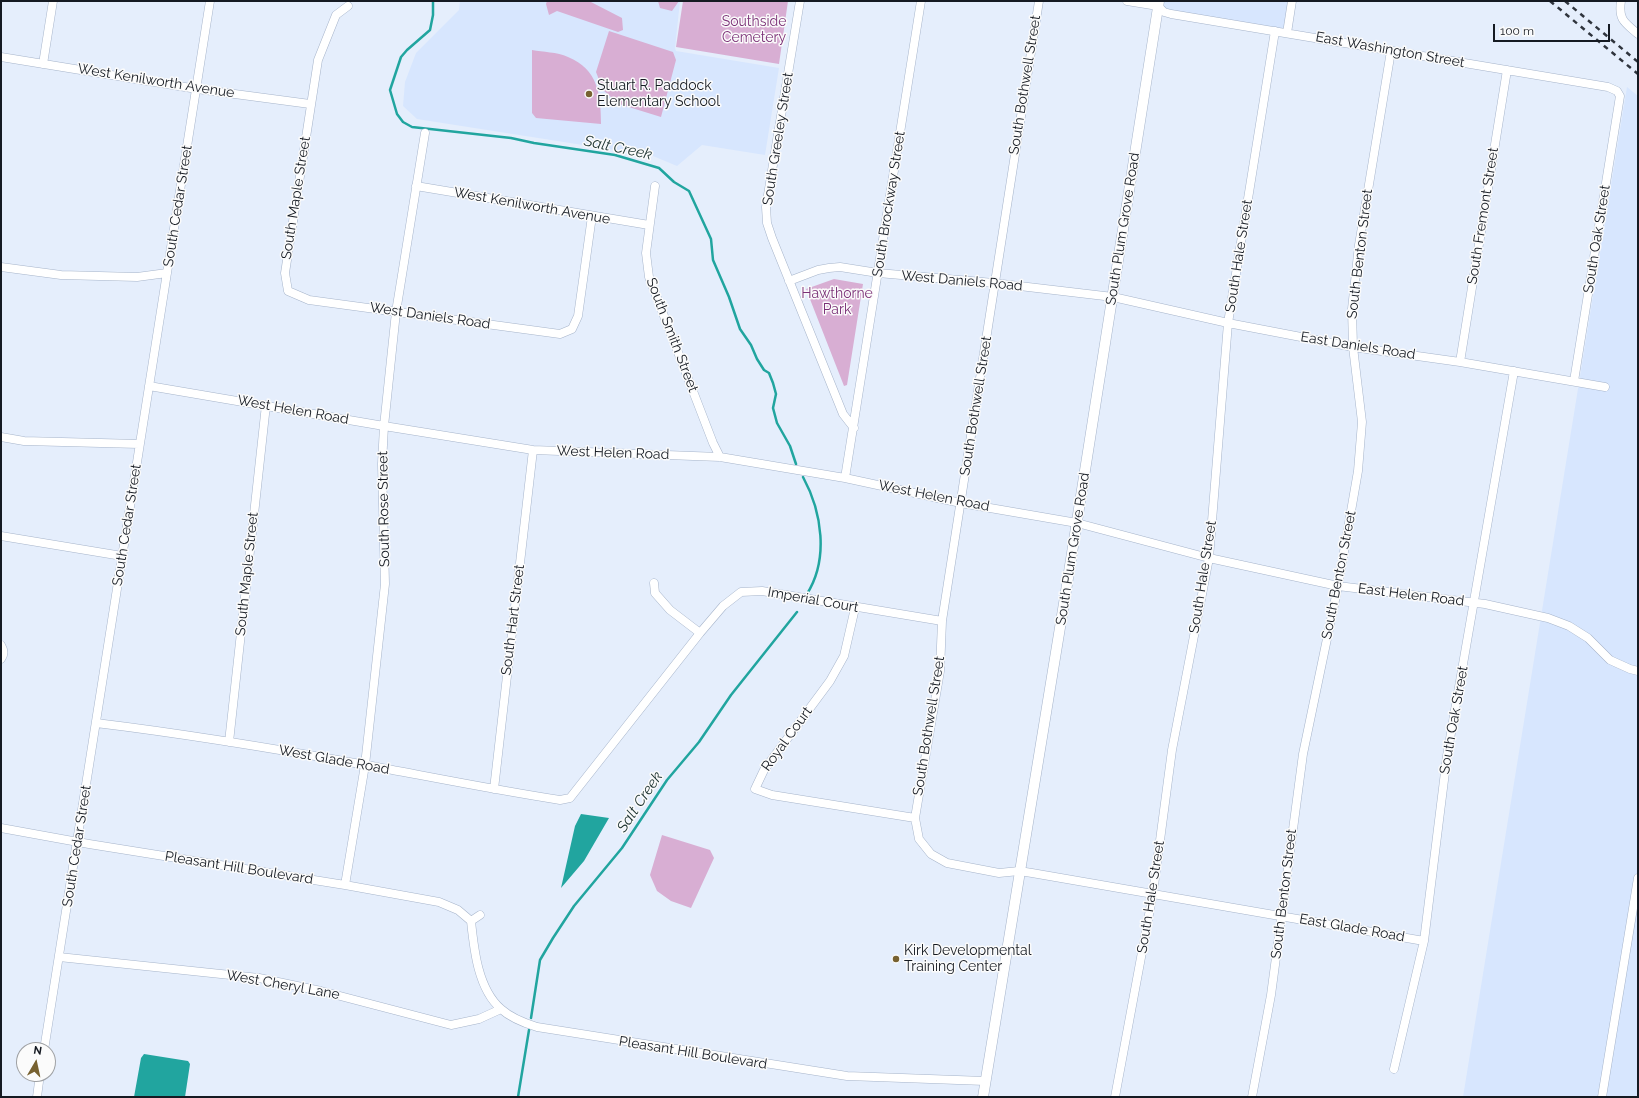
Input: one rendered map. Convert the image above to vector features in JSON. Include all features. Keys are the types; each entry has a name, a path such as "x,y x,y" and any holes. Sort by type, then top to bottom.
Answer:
{"main road":[{"name":"South Plum Grove Road","path":"983,1097 1077,523 1158,4"}],"street":[{"path":"43,64 53,1"},
{"name":"South Cedar Street","path":"45,1042 210,1"},
{"name":"South Greeley Street","path":"800,1 766,207 767,223 843,414 854,428"},
{"name":"South Brockway Street","path":"845,478 920,1"},
{"name":"South Bothwell Street","path":"1019,871 1000,873 947,863 930,854 919,839 915,818 940,671 942,621 1038,1"},
{"name":"East Washington Street","path":"1127,1 1158,4 1164,12 1171,14 1608,87 1617,91 1620,96"},
{"path":"1287,33 1292,1"},
{"path":"1621,1 1620,15 1624,21 1638,34"},
{"name":"South Maple Street","path":"288,291 285,274 310,104 318,60 336,15 348,6"},
{"name":"South Hale Street","path":"1115,1097 1154,893 1172,750 1209,558 1228,323 1275,31"},
{"name":"South Benton Street","path":"1252,1097 1271,994 1303,754 1338,586 1358,471 1362,422 1353,347 1352,309 1359,245 1391,51"},
{"name":"West Kenilworth Avenue","path":"1,57 310,104"},
{"name":"South Fremont Street","path":"1460,362 1507,70"},
{"name":"South Oak Street","path":"1574,381 1620,96"},
{"name":"South Rose Street","path":"345,885 365,765 385,584 382,464 384,426 396,312 425,133"},
{"name":"West Kenilworth Avenue","path":"416,186 649,225"},
{"name":"South Smith Street","path":"655,186 646,253 649,277 713,443 720,457"},
{"name":"West Daniels Road","path":"288,291 309,300 560,334 572,329 578,316 592,216"},
{"path":"1,267 61,275 137,277 167,273"},
{"name":"West Daniels Road","path":"789,281 829,268 840,267 878,273 994,283 1113,297"},
{"name":"East Daniels Road","path":"1113,297 1228,323 1353,347 1460,362 1606,387"},
{"name":"South Oak Street","path":"1394,1069 1424,941 1447,756 1475,603 1514,371"},
{"name":"West Helen Road","path":"149,386 533,450 720,457 845,478 961,503 1077,523"},
{"name":"South Maple Street","path":"229,742 266,405"},
{"path":"1,437 24,440 139,444"},
{"name":"South Hart Street","path":"494,789 533,450"},
{"name":"East Helen Road","path":"1077,523 1209,558 1338,586 1475,603 1548,618 1569,626 1588,638 1610,660 1638,671"},
{"path":"1,536 122,556"},
{"path":"654,583 655,593 670,610 700,633"},
{"name":"Imperial Court","path":"570,798 700,633 723,606 741,592 762,591 855,608 942,621"},
{"name":"Royal Court","path":"855,608 844,656 830,681 764,770 755,789 772,795 915,818"},
{"path":"1,645 4,655 1,658"},
{"name":"West Glade Road","path":"96,723 229,742 560,800 570,798"},
{"name":"Pleasant Hill Boulevard","path":"1,828 439,902 458,910 471,921 473,942 483,983 501,1009 520,1022 537,1027 802,1070 866,1078 985,1081"},
{"name":"East Glade Road","path":"1019,871 1154,893 1424,941"},
{"path":"1602,1097 1638,878"},
{"path":"471,921 480,915"},
{"name":"West Cheryl Lane","path":"59,957 258,978 321,991 451,1025 480,1019 501,1009"},
{"path":"37,1097 39,1082"}],"shaded area":[{"name":"Stuart R. Paddock Elementary School","path":"460,1 680,1 675,48 676,51 779,68 765,155 702,145 677,166 653,156 417,119 403,106 405,82 416,53 459,10"},
{"path":"1159,1 1292,1 1287,33 1171,14"},
{"path":"1627,87 1638,96 1638,1097 1463,1097"},
{"path":"581,814 609,818 584,861 561,888 575,826"},
{"path":"144,1054 188,1061 190,1064 185,1097 134,1097 141,1058"}],"green space":[{"path":"547,1 589,1 622,18 623,30 618,32 557,11 549,15 546,4"},
{"path":"658,1 679,1 672,11 660,8"},
{"name":"Southside Cemetery","path":"683,1 788,1 779,64 676,47"},
{"path":"609,31 673,52 676,60 661,117 619,104 603,90 596,72"},
{"path":"532,50 564,55 586,68 596,84 600,103 601,124 536,118 532,113"},
{"name":"Hawthorne Park","path":"834,279 863,284 847,385 844,386 806,289"},
{"path":"662,835 710,850 714,858 691,908 671,901 657,891 650,875"}],"waterway":[{"name":"Salt Creek","path":"433,1 433,15 430,30 401,57 390,90 397,114 403,122 412,127 511,138 534,143 615,155 659,168 674,182 689,191 711,239 713,260 729,297 740,329 751,345 764,370 769,373 773,383 776,394 773,408 777,423 790,446 796,464"},
{"name":"Salt Creek","path":"803,477 815,505 820,536 818,566 814,580 807,594"},
{"name":"Salt Creek","path":"531,1018 540,960 553,938 574,906 622,848 667,780 699,742 731,695 797,612"},
{"name":"Salt Creek","path":"518,1097 529,1030"}],"railway":[{"path":"1550,1 1638,74"},
{"path":"1565,1 1638,62"}],"place":[{"name":"Stuart R. Paddock Elementary School","path":"589,94"},
{"name":"Kirk Developmental Training Center","path":"896,959"}]}
